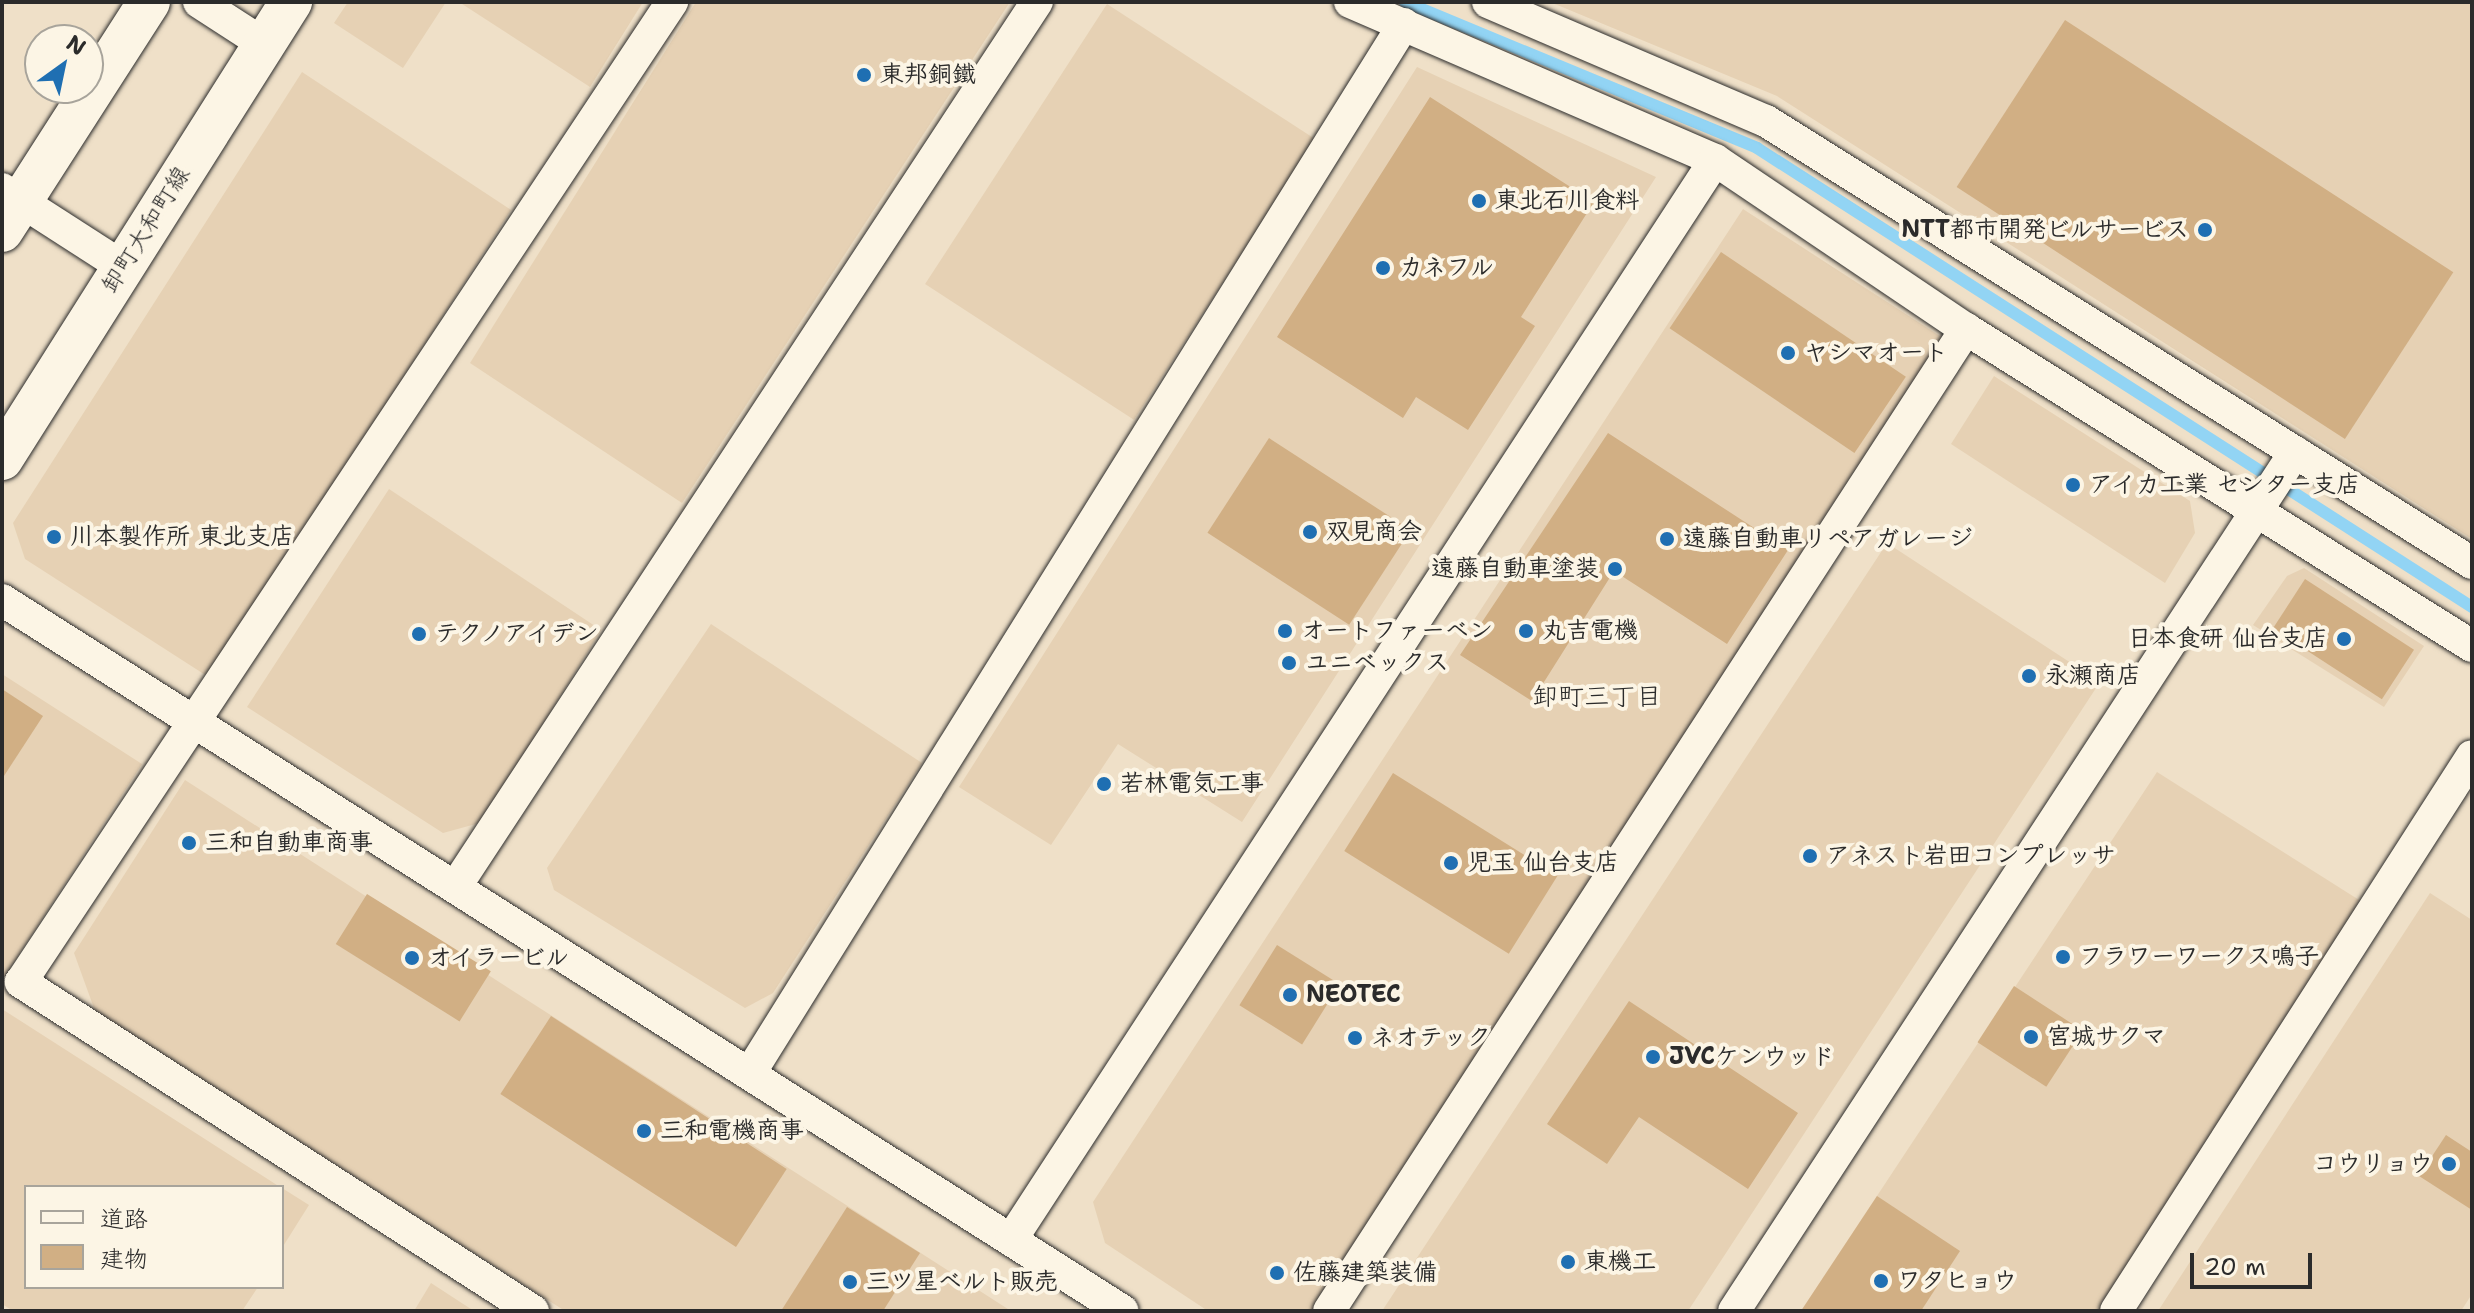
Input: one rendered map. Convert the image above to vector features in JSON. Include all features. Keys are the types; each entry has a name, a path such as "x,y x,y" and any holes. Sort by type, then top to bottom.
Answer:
{"street":[{"path":"123,267 8,207 149,2"},
{"path":"199,2 264,44"},
{"name":"卸町大和町線","path":"2,459 291,2"},
{"path":"533,1311 21,982 199,721 672,2"},
{"path":"456,886 1037,2"},
{"path":"1350,2 1715,160 1966,329 2472,646"},
{"path":"1488,2 1766,121 2472,563"},
{"path":"750,1073 1404,24"},
{"path":"1011,1240 1715,160"},
{"path":"1329,1311 1966,329"},
{"path":"1734,1311 2295,452"},
{"path":"2,600 199,721 1123,1311"},
{"path":"2116,1311 2472,756"}],"shaded area":[{"path":"348,2 446,2 403,68 334,23"},
{"path":"459,2 643,2 590,87"},
{"path":"696,2 1010,2 682,503 470,363"},
{"path":"1550,2 2472,2 2472,539 1777,96"},
{"path":"1107,4 1316,140 1134,420 925,284"},
{"path":"1417,67 1656,177 1242,822 1118,744 1051,845 959,787"},
{"path":"302,72 511,210 210,678 25,559 13,523"},
{"path":"1743,209 1946,340 1317,1311 1208,1311 1105,1243 1093,1202"},
{"path":"1994,376 2190,501 2195,533 2165,583 1951,444"},
{"path":"389,489 601,630 483,822 443,833 247,707"},
{"path":"1887,543 2100,682 1688,1311 1382,1311"},
{"name":"日本食研 仙台支店","path":"2304,568 2424,646 2384,707 2253,625 2287,576"},
{"path":"711,624 922,763 773,993 745,1008 554,890 547,868"},
{"path":"2,674 142,764 2,981"},
{"path":"2157,772 2367,905 2101,1311 1801,1311"},
{"path":"185,780 1011,1311 565,1311 95,1011 74,953"},
{"path":"2430,893 2472,920 2472,1294 2461,1311 2158,1311"},
{"path":"2,1009 277,1185 24,1185 24,1289 257,1289 242,1311 13,1311 2,1304"},
{"path":"284,1189 309,1205 284,1245"},
{"path":"431,1283 474,1311 414,1311"}],"building":[{"name":"NTT都市開発ビルサービス","path":"2065,20 2453,272 2345,439 1957,187"},
{"path":"1430,97 1594,202 1521,317 1535,326 1468,430 1416,397 1403,418 1277,337"},
{"name":"ヤシマオート","path":"1721,252 1906,377 1854,453 1670,328"},
{"name":"遠藤自動車リペアガレージ","path":"1608,433 1788,550 1727,644 1614,571 1532,701 1460,655"},
{"name":"双見商会","path":"1269,438 1411,530 1349,625 1207,533"},
{"name":"日本食研 仙台支店","path":"2305,579 2414,650 2382,699 2273,628"},
{"path":"2,689 43,716 2,779"},
{"name":"児玉 仙台支店","path":"1393,773 1558,876 1509,954 1344,851"},
{"name":"オイラービル","path":"367,894 491,971 460,1021 336,944"},
{"name":"NEOTEC","path":"1277,945 1340,984 1302,1044 1239,1005"},
{"name":"宮城サクマ","path":"2014,986 2083,1031 2046,1087 1978,1042"},
{"name":"JVCケンウッド","path":"1629,1001 1798,1113 1748,1189 1639,1117 1607,1164 1547,1124"},
{"name":"三和電機商事","path":"551,1016 787,1169 736,1247 500,1094"},
{"name":"コウリョウ","path":"2446,1135 2472,1152 2472,1210 2419,1176"},
{"name":"ワタヒョウ","path":"1877,1196 1960,1251 1921,1311 1801,1311"},
{"name":"三ツ星ベルト販売","path":"847,1207 920,1253 883,1311 781,1311"}],"waterway":[{"path":"1405,2 1757,148 2472,607"}],"place":[{"name":"東邦銅鐵","path":"864,75"},
{"name":"東北石川食料","path":"1479,201"},
{"name":"NTT都市開発ビルサービス","path":"2205,230"},
{"name":"カネフル","path":"1383,268"},
{"name":"ヤシマオート","path":"1788,353"},
{"name":"アイカ工業 センター支店","path":"2073,485"},
{"name":"双見商会","path":"1310,532"},
{"name":"川本製作所 東北支店","path":"54,537"},
{"name":"遠藤自動車リペアガレージ","path":"1667,539"},
{"name":"遠藤自動車塗装","path":"1615,569"},
{"name":"オートファーベン","path":"1285,631"},
{"name":"丸吉電機","path":"1526,631"},
{"name":"テクノアイデン","path":"419,634"},
{"name":"日本食研 仙台支店","path":"2344,639"},
{"name":"ユニベックス","path":"1289,663"},
{"name":"永瀬商店","path":"2029,676"},
{"name":"若林電気工事","path":"1104,784"},
{"name":"三和自動車商事","path":"189,843"},
{"name":"アネスト岩田コンプレッサ","path":"1810,856"},
{"name":"児玉 仙台支店","path":"1451,863"},
{"name":"フラワーワークス鳴子","path":"2063,957"},
{"name":"オイラービル","path":"412,958"},
{"name":"NEOTEC","path":"1290,995"},
{"name":"宮城サクマ","path":"2031,1037"},
{"name":"ネオテック","path":"1355,1038"},
{"name":"JVCケンウッド","path":"1653,1057"},
{"name":"三和電機商事","path":"644,1131"},
{"name":"コウリョウ","path":"2449,1164"},
{"name":"東機工","path":"1568,1262"},
{"name":"佐藤建築装備","path":"1277,1273"},
{"name":"ワタヒョウ","path":"1881,1281"},
{"name":"三ツ星ベルト販売","path":"850,1282"}],"district":[{"name":"卸町三丁目","path":"1597,696"}]}
